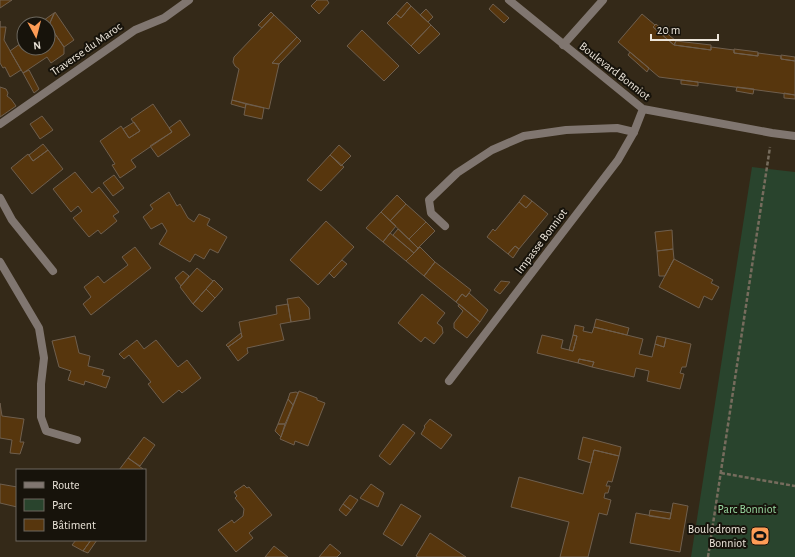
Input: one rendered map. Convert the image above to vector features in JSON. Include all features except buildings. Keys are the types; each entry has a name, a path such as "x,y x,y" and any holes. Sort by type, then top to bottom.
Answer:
{"street":[{"name":"Traverse du Maroc","path":"0,124 135,30 164,18 189,0"},
{"name":"Boulevard Bonniot","path":"509,0 643,109 795,136"},
{"path":"563,45 603,0"},
{"name":"Impasse Bonniot","path":"449,381 618,160 634,132 643,109"},
{"path":"445,226 431,213 429,200 457,173 492,150 524,136 566,130 617,128 634,132"},
{"path":"0,198 12,220 53,272"},
{"path":"0,262 39,328 44,358 41,384 41,417 46,431 77,440"}],"path":[{"path":"708,557 772,133"},
{"path":"721,473 795,486"}],"green space":[{"name":"Parc Bonniot","path":"752,167 795,172 795,557 691,557"}],"place":[{"name":"Boulodrome Bonniot","path":"760,536"}]}
